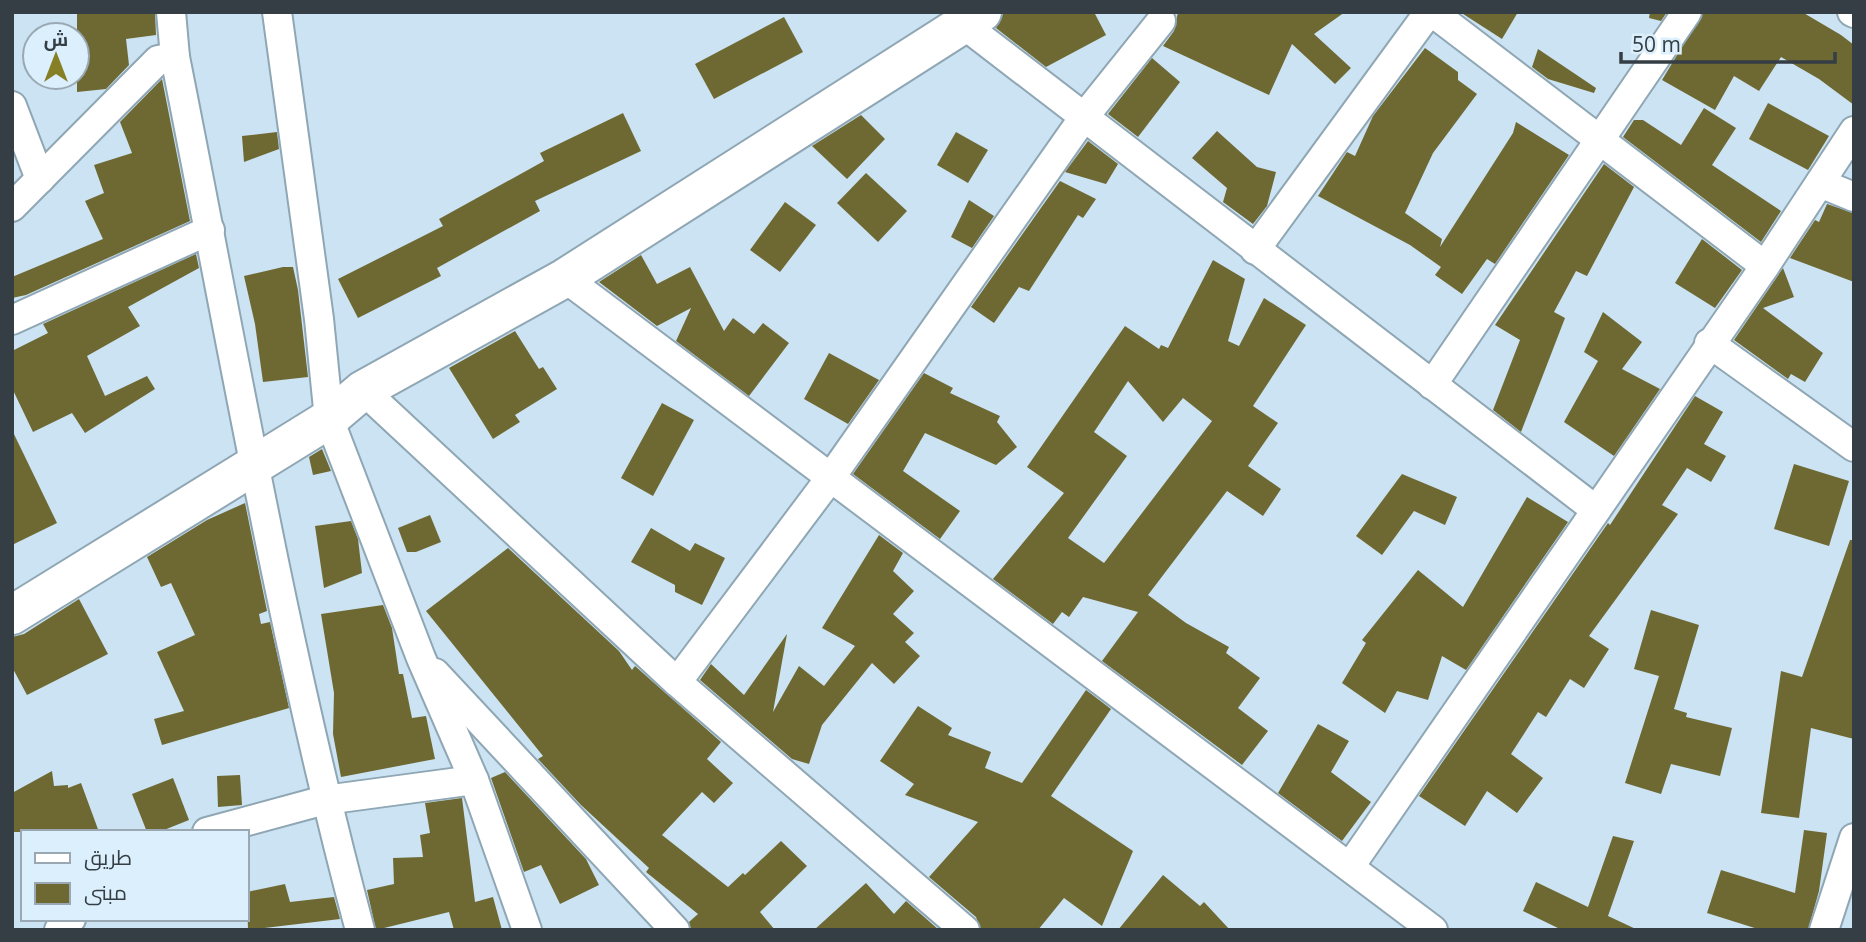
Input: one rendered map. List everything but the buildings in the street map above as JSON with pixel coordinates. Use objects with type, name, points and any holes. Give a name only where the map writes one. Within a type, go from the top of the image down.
[{"type":"street","points":[[171,12],[175,57],[256,465],[325,800],[360,930]]},
{"type":"street","points":[[277,12],[330,419],[421,658],[474,780],[527,930]]},
{"type":"street","points":[[1255,250],[1431,12],[1765,266]]},
{"type":"street","points":[[1432,385],[1687,12]]},
{"type":"street","points":[[12,615],[330,419],[363,390],[565,278],[972,18],[1084,117],[1596,510]]},
{"type":"street","points":[[677,682],[831,477],[1084,117],[1161,21]]},
{"type":"street","points":[[12,207],[158,60],[175,57]]},
{"type":"street","points":[[12,106],[40,179]]},
{"type":"street","points":[[1351,865],[1709,343],[1765,266],[1854,131]]},
{"type":"street","points":[[1820,183],[1854,197]]},
{"type":"street","points":[[12,320],[210,230]]},
{"type":"street","points":[[565,278],[1351,865],[1433,930]]},
{"type":"street","points":[[1709,343],[1854,447]]},
{"type":"street","points":[[363,390],[677,682],[965,930]]},
{"type":"street","points":[[421,658],[675,930]]},
{"type":"street","points":[[213,830],[325,800],[474,780]]},
{"type":"street","points":[[1824,930],[1854,838]]}]
